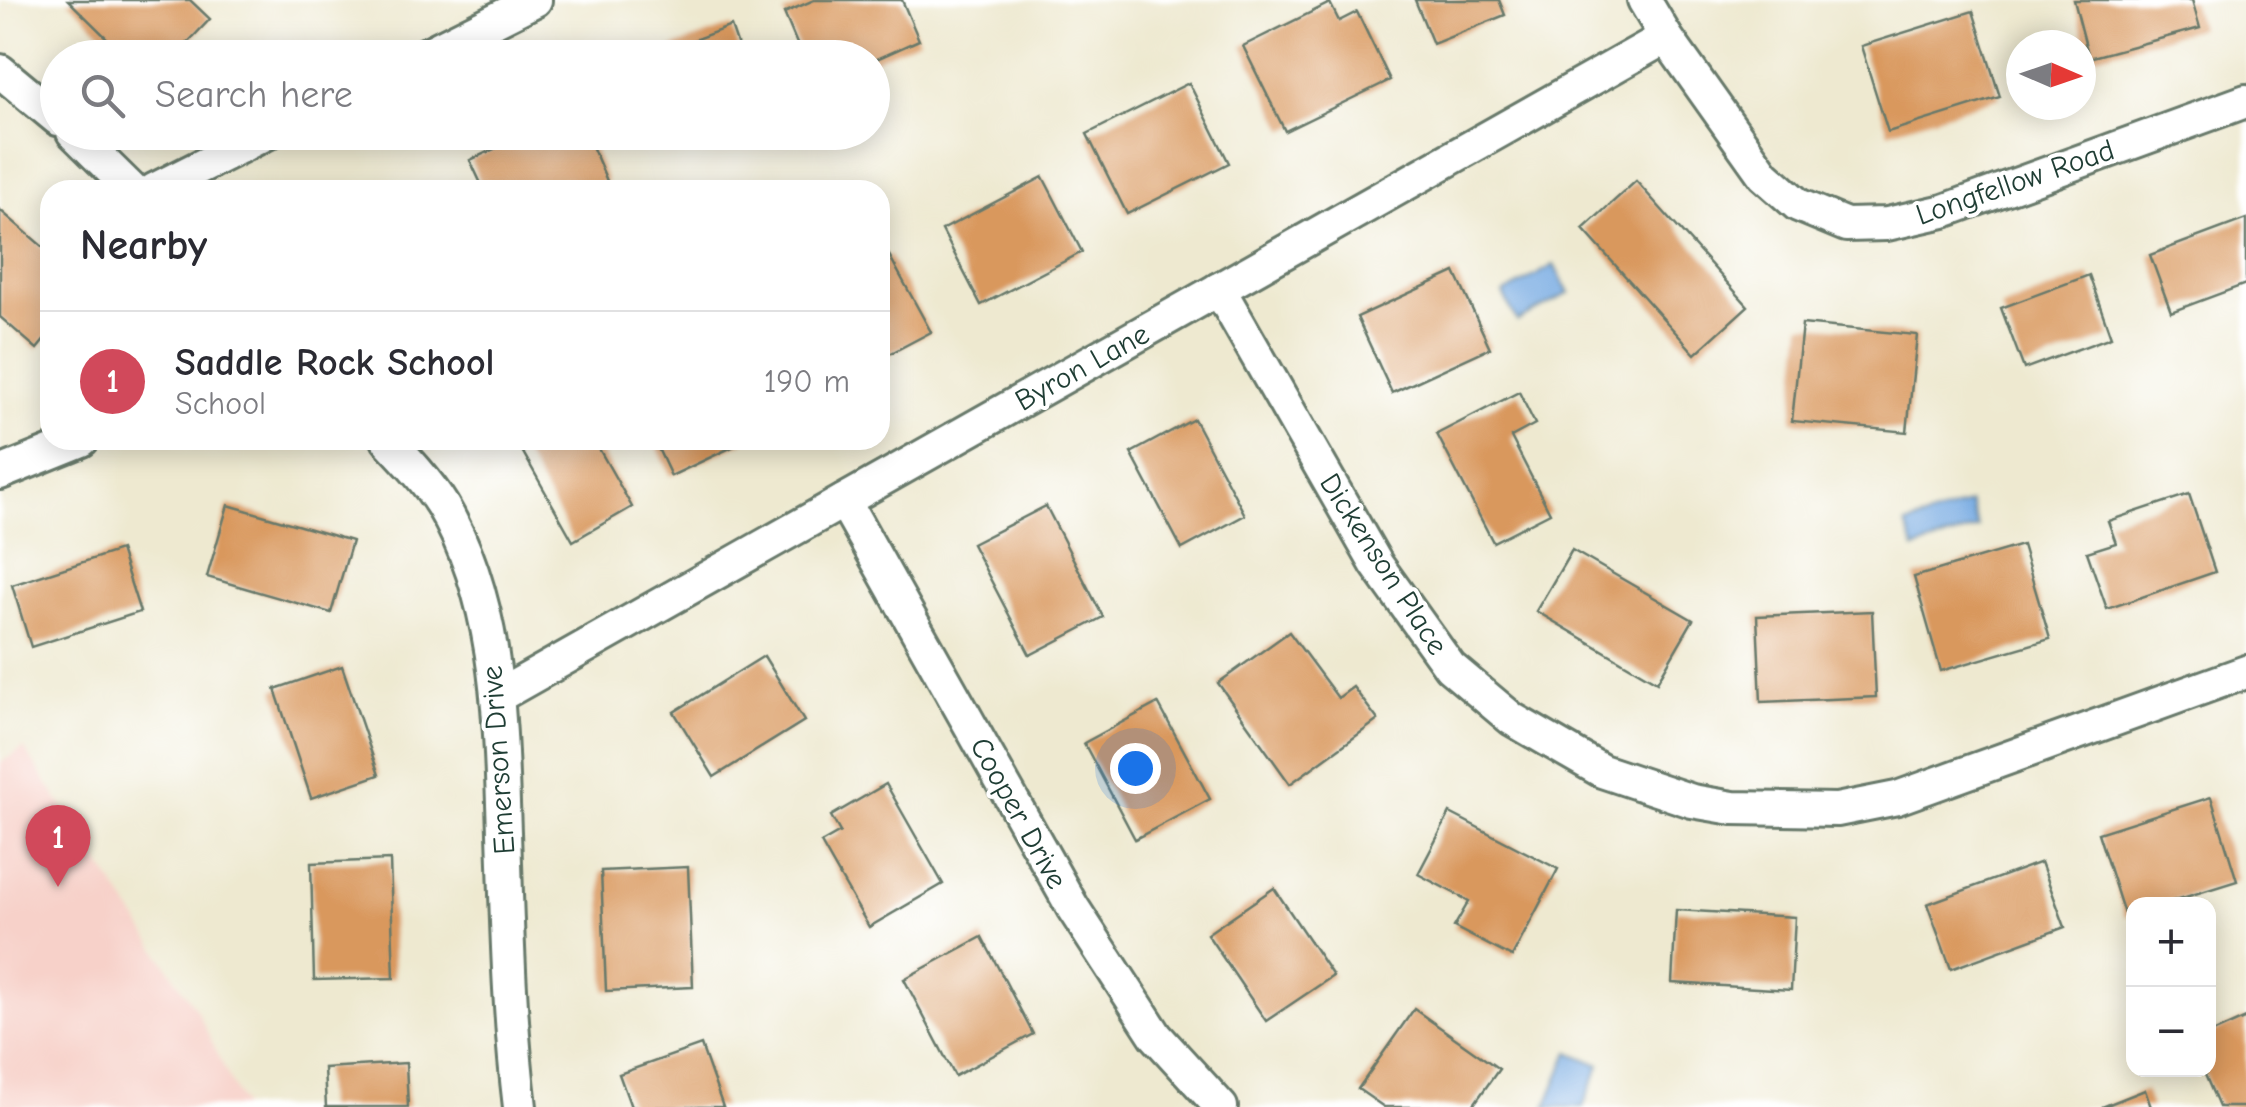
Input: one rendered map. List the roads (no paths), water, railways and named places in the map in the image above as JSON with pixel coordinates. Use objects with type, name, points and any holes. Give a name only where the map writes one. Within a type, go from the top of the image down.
[{"type":"street","points":[[456,40],[535,0]]},
{"type":"street","name":"Longfellow Road","points":[[1644,0],[1666,38],[1764,175],[1798,205],[1846,225],[1888,224],[1944,211],[2246,101]]},
{"type":"street","name":"Byron Lane","points":[[498,696],[1666,38]]},
{"type":"street","points":[[0,71],[40,103]]},
{"type":"street","points":[[91,150],[122,180]]},
{"type":"street","points":[[174,180],[233,150]]},
{"type":"street","name":"Dickenson Place","points":[[1219,290],[1377,565],[1450,666],[1512,719],[1602,772],[1692,801],[1734,808],[1837,810],[1897,798],[2246,672]]},
{"type":"street","points":[[0,473],[57,450]]},
{"type":"street","name":"Emerson Drive","points":[[397,450],[441,504],[461,544],[481,600],[498,696],[509,979],[520,1107]]},
{"type":"street","name":"Cooper Drive","points":[[844,501],[1073,908],[1156,1036],[1220,1107]]},
{"type":"water","points":[[1554,265],[1569,293],[1517,321],[1503,294]]},
{"type":"water","points":[[1970,503],[1978,528],[1915,549],[1906,525]]},
{"type":"water","points":[[1569,1052],[1600,1065],[1583,1107],[1546,1107]]},
{"type":"place","name":"Saddle Rock School","points":[[58,887]]}]
